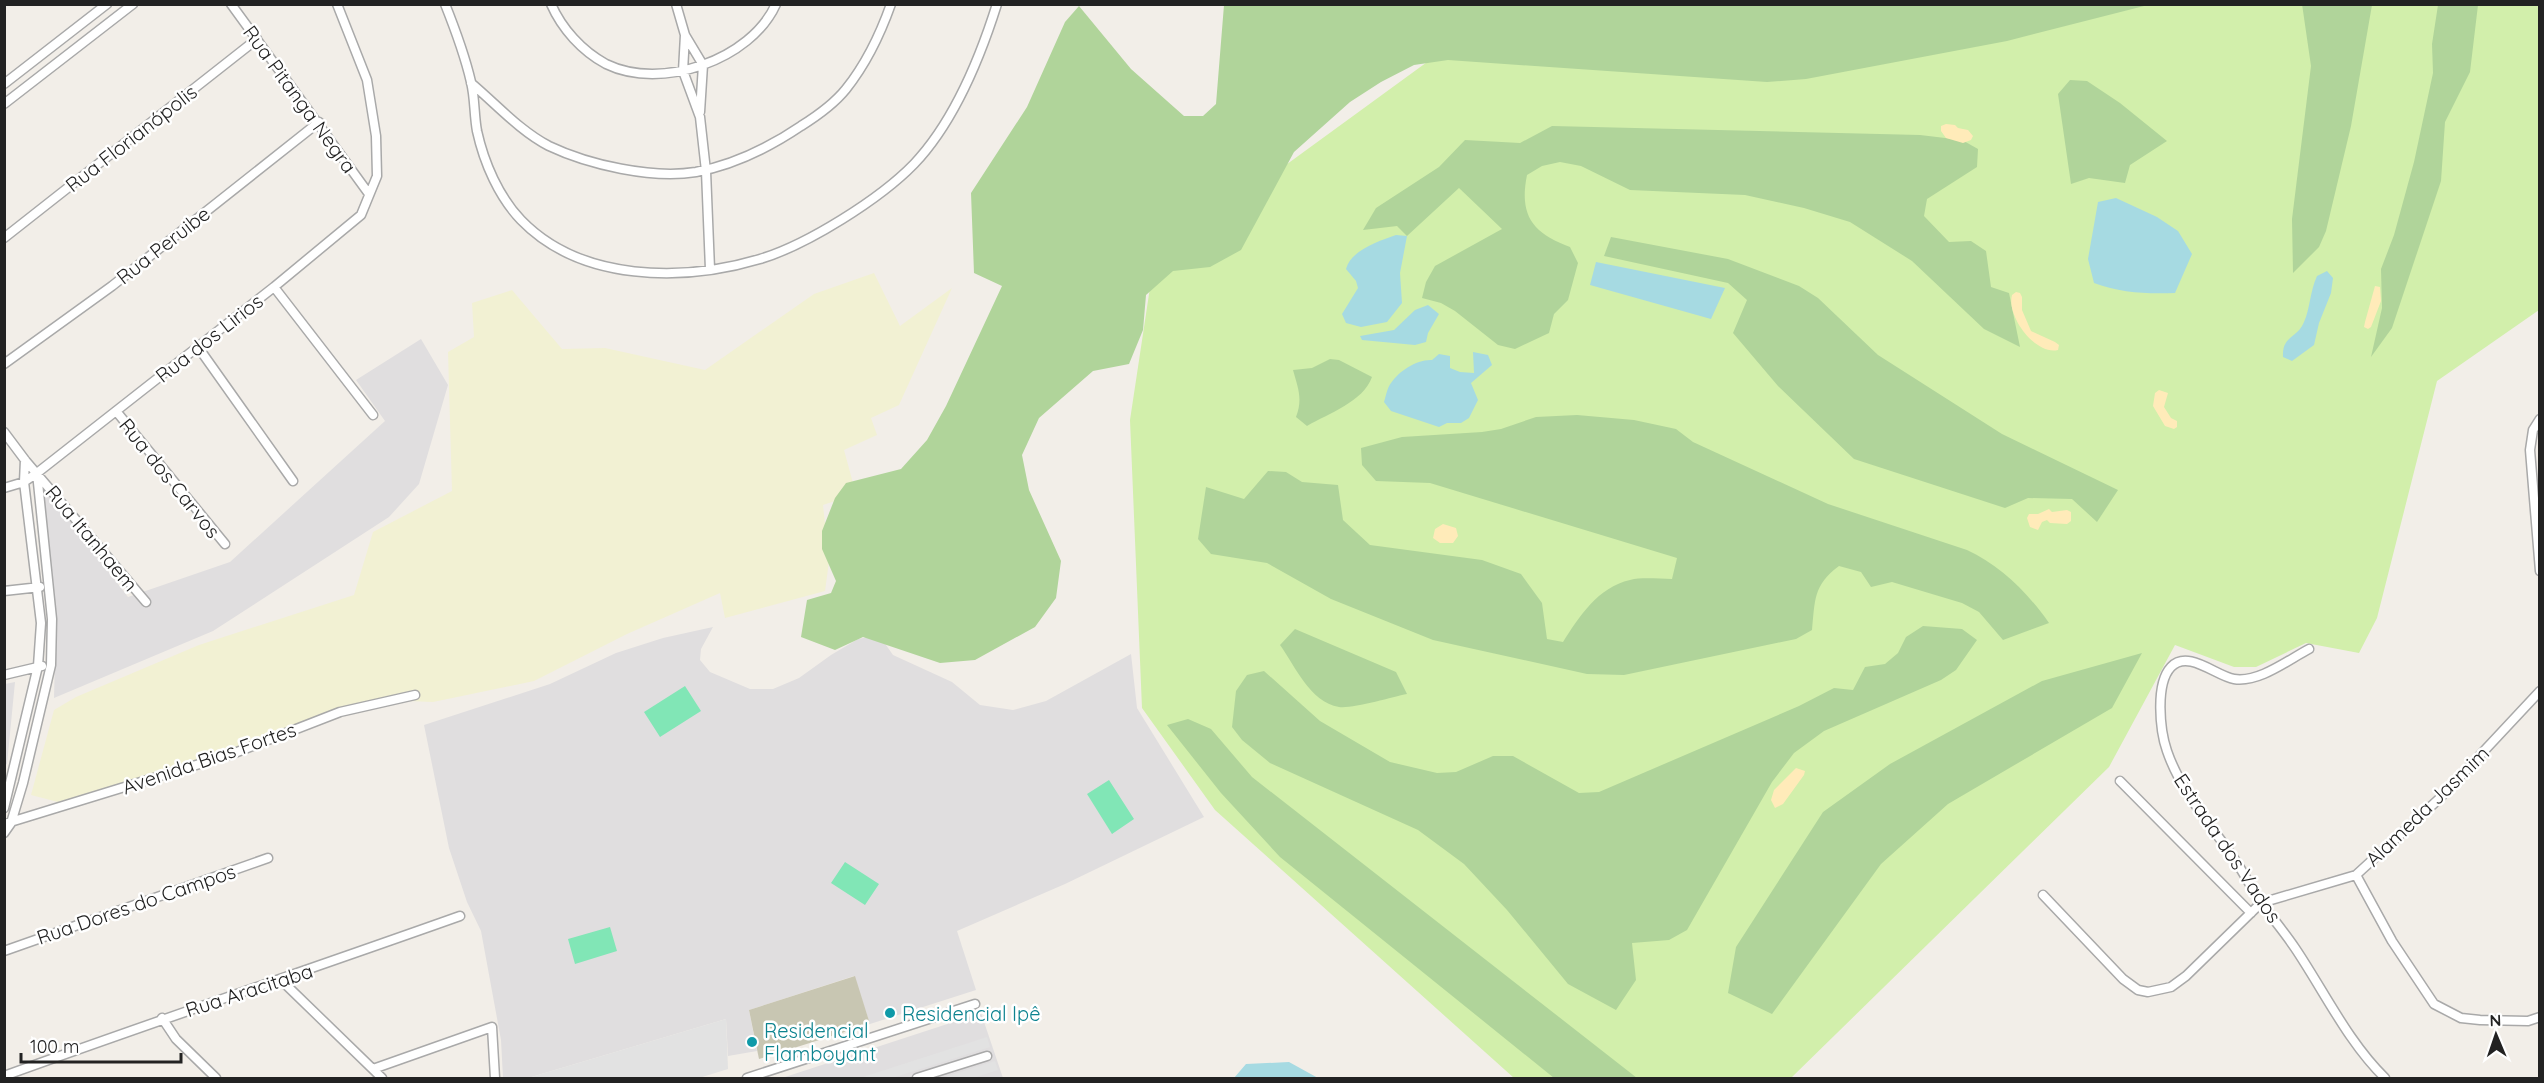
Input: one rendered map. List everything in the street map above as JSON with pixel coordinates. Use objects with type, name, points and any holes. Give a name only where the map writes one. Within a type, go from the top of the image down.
[{"type":"street","points":[[4,84],[107,4]]},
{"type":"street","points":[[4,104],[133,4]]},
{"type":"street","name":"Rua Pitanga Negra","points":[[231,4],[319,122],[369,194]]},
{"type":"street","name":"Rua dos Lirios","points":[[4,488],[24,482],[37,473],[362,215],[376,176],[378,157],[373,110],[358,54],[337,4]]},
{"type":"street","points":[[445,4],[471,83],[477,131],[492,176],[521,220],[540,236],[589,262],[617,269],[673,273],[710,269],[762,258],[828,227],[882,192],[914,164],[935,138],[973,69],[997,4]]},
{"type":"street","points":[[551,4],[566,30],[590,54],[607,64],[643,72],[682,71],[726,56],[746,43],[761,28],[776,4]]},
{"type":"street","points":[[676,4],[685,35],[703,65],[700,117],[706,169],[710,269]]},
{"type":"street","points":[[471,83],[530,133],[549,146],[611,167],[642,171],[696,172],[765,147],[783,138],[830,106],[860,71],[881,33],[891,4]]},
{"type":"street","points":[[685,35],[682,71],[700,117]]},
{"type":"street","name":"Rua Florianópolis","points":[[4,238],[257,39]]},
{"type":"street","name":"Rua Peruibe","points":[[4,364],[112,286],[319,122]]},
{"type":"street","points":[[274,287],[373,415]]},
{"type":"street","points":[[198,347],[293,481]]},
{"type":"street","name":"Rua dos Carvos","points":[[116,411],[225,544]]},
{"type":"street","points":[[2540,418],[2533,430],[2530,450],[2540,571]]},
{"type":"street","name":"Rua Itanhaem","points":[[4,432],[25,460],[146,602]]},
{"type":"street","points":[[4,808],[9,778],[38,666],[41,623],[24,482],[25,460]]},
{"type":"street","points":[[4,833],[51,665],[53,642],[37,473]]},
{"type":"street","points":[[4,591],[48,586]]},
{"type":"street","name":"Estrada dos Vados","points":[[2309,649],[2254,677],[2242,679],[2225,676],[2194,662],[2178,662],[2171,667],[2164,684],[2160,711],[2162,733],[2174,769],[2192,799],[2248,878],[2261,903],[2294,946],[2358,1047],[2385,1078]]},
{"type":"street","points":[[4,675],[51,665]]},
{"type":"street","name":"Alameda Jasmim","points":[[2261,903],[2356,875],[2440,798],[2540,691]]},
{"type":"street","name":"Avenida Bias Fortes","points":[[8,824],[232,754],[340,712],[415,695]]},
{"type":"street","points":[[2120,781],[2251,913]]},
{"type":"street","name":"Rua Dores do Campos","points":[[4,951],[268,858]]},
{"type":"street","points":[[2356,875],[2392,941],[2434,1004],[2461,1018],[2528,1021],[2540,1017]]},
{"type":"street","points":[[2043,895],[2123,979],[2138,990],[2148,992],[2171,987],[2186,976],[2261,903]]},
{"type":"street","name":"Rua Aracitaba","points":[[4,1076],[162,1018],[281,980],[460,916]]},
{"type":"street","points":[[281,980],[382,1078]]},
{"type":"street","points":[[747,1078],[975,1005]]},
{"type":"street","points":[[162,1018],[176,1040],[216,1078]]},
{"type":"street","points":[[373,1069],[492,1027],[495,1078]]},
{"type":"street","points":[[917,1078],[987,1056]]},
{"type":"shaded area","points":[[421,339],[448,385],[419,484],[389,517],[213,631],[54,698],[56,619],[44,498],[50,495],[128,597],[230,562],[385,421],[356,380]]},
{"type":"shaded area","points":[[713,627],[701,649],[700,660],[710,672],[750,689],[773,689],[799,678],[858,639],[879,635],[893,655],[952,682],[980,705],[1013,710],[1046,701],[1131,654],[1137,708],[1204,817],[1065,884],[957,931],[976,990],[870,1024],[854,976],[749,1010],[757,1051],[728,1056],[726,1019],[528,1078],[503,1078],[501,1040],[481,931],[467,902],[449,848],[424,725],[550,684],[616,653],[663,638]]},
{"type":"shaded area","points":[[15,682],[7,764],[5,765],[5,684]]},
{"type":"shaded area","points":[[855,976],[870,1024],[759,1059],[749,1010]]},
{"type":"shaded area","points":[[981,1013],[1003,1078],[782,1078]]},
{"type":"shaded area","points":[[726,1019],[728,1069],[699,1078],[528,1078]]},
{"type":"shaded area","points":[[987,1037],[990,1047],[892,1078],[860,1078]]},
{"type":"shaded area","points":[[995,1061],[998,1070],[973,1078],[942,1078]]},
{"type":"green space","points":[[1224,4],[2148,5],[2007,41],[1806,79],[1767,82],[1448,60],[1414,65],[1350,102],[1294,152],[1241,250],[1210,267],[1173,271],[1146,295],[1143,330],[1129,364],[1093,371],[1039,418],[1022,455],[1029,490],[1061,561],[1056,598],[1035,627],[975,660],[940,663],[863,637],[835,650],[801,637],[807,600],[831,593],[836,581],[822,549],[822,531],[835,498],[846,483],[901,469],[927,440],[946,406],[1002,286],[974,273],[971,193],[1027,107],[1065,22],[1079,6],[1131,69],[1184,116],[1203,116],[1216,104]]},
{"type":"green space","points":[[2302,4],[2372,5],[2351,126],[2326,231],[2319,247],[2293,273],[2292,219],[2311,66]]},
{"type":"green space","points":[[2053,5],[2539,5],[2539,310],[2437,381],[2377,618],[2359,653],[2306,643],[2256,667],[2234,667],[2175,645],[2109,767],[1791,1078],[1514,1078],[1215,810],[1142,708],[1130,420],[1154,261],[1434,57]]},
{"type":"green space","points":[[2438,5],[2478,5],[2470,72],[2445,122],[2441,181],[2392,328],[2371,357],[2382,308],[2381,269],[2394,235],[2414,162],[2433,73],[2432,44]]},
{"type":"green space","points":[[2070,80],[2087,81],[2120,103],[2167,141],[2130,165],[2125,183],[2089,178],[2071,184],[2058,94]]},
{"type":"green space","points":[[1552,126],[1920,135],[1962,140],[1978,149],[1977,167],[1927,199],[1924,216],[1949,242],[1971,241],[1986,251],[1991,287],[2009,293],[2020,347],[1984,329],[1912,261],[1850,222],[1804,208],[1745,195],[1630,190],[1581,166],[1560,162],[1542,166],[1527,175],[1525,201],[1531,221],[1546,235],[1570,247],[1578,263],[1568,300],[1554,314],[1549,333],[1515,349],[1498,345],[1455,311],[1441,303],[1422,298],[1426,282],[1435,266],[1502,229],[1459,188],[1407,236],[1397,226],[1363,230],[1376,208],[1439,167],[1465,140],[1520,143]]},
{"type":"green space","points":[[1611,237],[1728,259],[1799,286],[1818,298],[1878,355],[2002,434],[2118,490],[2097,522],[2072,499],[2028,498],[2005,508],[1854,459],[1778,386],[1733,333],[1747,300],[1728,283],[1604,256]]},
{"type":"green space","points":[[874,273],[900,326],[952,288],[899,405],[871,418],[877,435],[844,450],[856,494],[823,505],[829,561],[825,591],[725,618],[720,593],[627,634],[534,681],[433,702],[408,701],[383,704],[58,802],[31,795],[54,710],[76,697],[199,645],[354,595],[373,532],[452,491],[448,352],[474,337],[472,303],[512,290],[562,349],[605,348],[705,370],[814,294]]},
{"type":"green space","points":[[1330,359],[1339,360],[1372,377],[1368,386],[1353,400],[1307,426],[1296,417],[1299,399],[1293,370],[1312,368]]},
{"type":"green space","points":[[1577,415],[1634,420],[1676,429],[1693,442],[1828,504],[1967,550],[2002,572],[2032,601],[2049,623],[2003,640],[1979,612],[1962,603],[1892,582],[1871,587],[1861,572],[1839,566],[1824,580],[1817,594],[1812,630],[1796,639],[1624,675],[1587,674],[1433,640],[1331,599],[1267,563],[1211,554],[1198,539],[1206,487],[1244,499],[1268,471],[1286,472],[1302,482],[1338,485],[1343,520],[1370,545],[1482,560],[1521,574],[1542,603],[1547,639],[1563,642],[1590,604],[1608,589],[1635,579],[1672,579],[1677,558],[1430,483],[1376,481],[1362,465],[1361,448],[1402,437],[1482,432],[1501,429],[1536,417]]},
{"type":"green space","points":[[1923,626],[1962,629],[1977,640],[1956,670],[1941,680],[1824,731],[1794,753],[1772,782],[1687,930],[1669,940],[1632,943],[1636,980],[1616,1010],[1568,984],[1507,910],[1464,864],[1418,830],[1270,763],[1242,740],[1232,727],[1236,691],[1247,675],[1264,671],[1320,721],[1390,762],[1437,773],[1456,772],[1493,756],[1513,756],[1579,793],[1599,792],[1799,706],[1834,688],[1853,690],[1865,667],[1885,664],[1898,653],[1906,637]]},
{"type":"green space","points":[[1295,629],[1396,672],[1407,694],[1353,706],[1339,707],[1329,704],[1304,682],[1280,645]]},
{"type":"green space","points":[[2142,653],[2112,708],[1948,804],[1881,864],[1772,1014],[1728,993],[1736,947],[1823,812],[1890,764],[2042,681]]},
{"type":"green space","points":[[685,686],[701,711],[660,737],[644,712]]},
{"type":"green space","points":[[1188,719],[1211,729],[1252,777],[1637,1078],[1554,1078],[1280,857],[1221,793],[1167,725]]},
{"type":"green space","points":[[1109,780],[1134,819],[1112,834],[1087,794]]},
{"type":"green space","points":[[845,862],[879,884],[865,905],[831,883]]},
{"type":"green space","points":[[610,927],[617,951],[575,964],[568,939]]},
{"type":"sand","points":[[1946,124],[1968,130],[1973,136],[1971,140],[1963,143],[1946,138],[1941,131],[1941,126]]},
{"type":"sand","points":[[2375,286],[2380,287],[2381,301],[2371,327],[2368,329],[2364,327]]},
{"type":"sand","points":[[2016,292],[2022,297],[2022,310],[2031,331],[2055,342],[2059,345],[2058,350],[2041,347],[2024,333],[2011,304],[2012,295]]},
{"type":"sand","points":[[2159,390],[2168,393],[2164,407],[2171,418],[2177,421],[2177,427],[2174,429],[2165,426],[2153,406],[2155,393]]},
{"type":"sand","points":[[2049,509],[2052,512],[2067,510],[2071,512],[2071,521],[2067,524],[2050,523],[2047,520],[2042,522],[2038,530],[2030,527],[2027,518],[2029,514],[2038,514]]},
{"type":"sand","points":[[1443,524],[1456,528],[1458,536],[1453,543],[1440,543],[1433,538],[1435,529]]},
{"type":"sand","points":[[1796,768],[1805,771],[1804,775],[1783,804],[1775,808],[1771,800],[1774,790]]},
{"type":"water","points":[[2116,198],[2157,217],[2178,231],[2192,254],[2175,293],[2134,292],[2094,283],[2088,259],[2098,202]]},
{"type":"water","points":[[1396,235],[1407,236],[1400,273],[1402,303],[1387,322],[1361,327],[1346,323],[1342,314],[1358,288],[1356,281],[1346,269],[1349,262],[1360,251]]},
{"type":"water","points":[[1596,262],[1725,288],[1711,319],[1590,285]]},
{"type":"water","points":[[2327,271],[2333,278],[2331,293],[2319,323],[2314,345],[2292,361],[2283,357],[2287,341],[2298,332],[2304,322],[2317,276]]},
{"type":"water","points":[[1428,305],[1439,314],[1428,333],[1426,342],[1415,345],[1362,340],[1360,336],[1394,330],[1415,310]]},
{"type":"water","points":[[1473,352],[1488,355],[1492,365],[1471,383],[1478,400],[1469,418],[1461,423],[1447,423],[1439,427],[1391,411],[1384,402],[1390,385],[1399,374],[1415,364],[1432,360],[1439,354],[1450,356],[1450,368],[1460,372],[1474,373]]},
{"type":"water","points":[[1289,1062],[1318,1078],[1234,1078],[1246,1064]]},
{"type":"place","name":"Residencial Ipê","points":[[890,1013]]},
{"type":"place","name":"Residencial Flamboyant","points":[[752,1042]]}]
